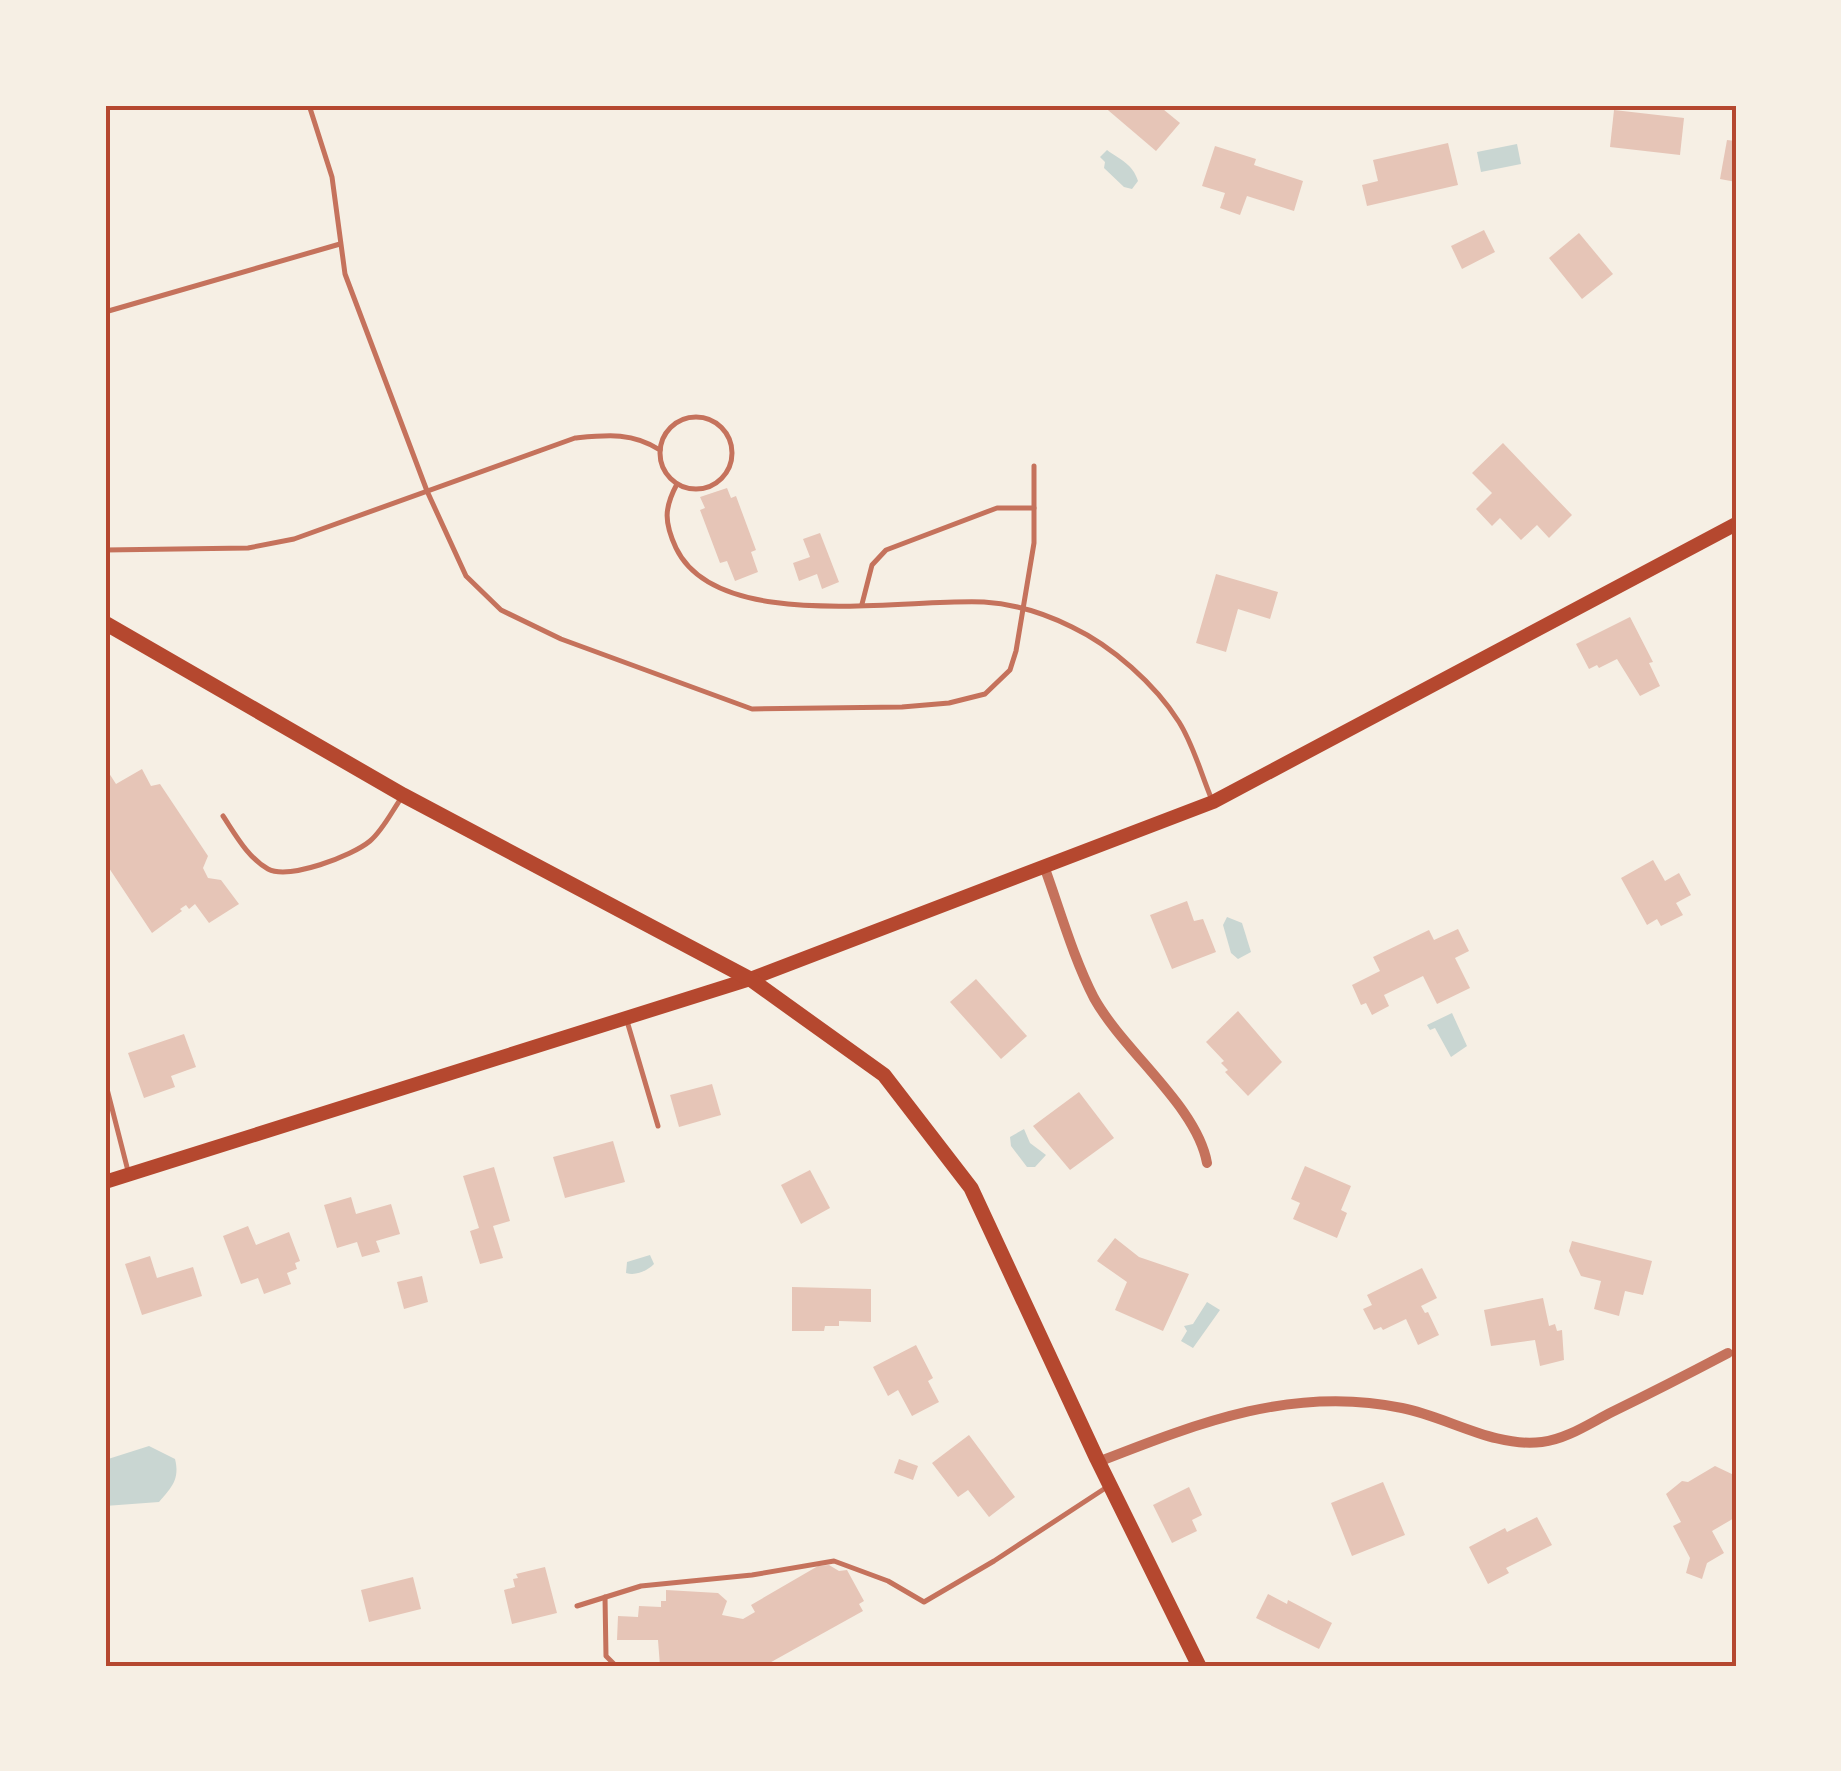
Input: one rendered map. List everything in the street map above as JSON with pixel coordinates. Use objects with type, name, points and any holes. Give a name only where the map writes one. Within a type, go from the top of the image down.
[{"type":"main road","points":[[105,1182],[750,979],[1213,802],[1736,524]]},
{"type":"main road","points":[[105,623],[403,795],[750,979],[884,1074],[972,1188],[1098,1462],[1200,1666]]},
{"type":"street","points":[[1044,866],[1094,998],[1129,1050],[1190,1120],[1204,1145],[1207,1164]]},
{"type":"street","points":[[1098,1462],[1217,1418],[1259,1407],[1319,1400],[1374,1402],[1414,1410],[1510,1441],[1550,1441],[1728,1353]]},
{"type":"lane","points":[[309,105],[332,178],[346,274],[427,491],[466,576],[501,610],[561,639],[752,710],[949,703],[985,694],[1010,670],[1016,651],[1030,578],[1034,466]]},
{"type":"lane","points":[[105,312],[340,244]]},
{"type":"lane","points":[[688,417],[712,420],[729,436],[732,459],[721,480],[700,489],[677,484],[664,469],[660,450],[668,428],[688,417]]},
{"type":"lane","points":[[105,550],[248,548],[294,539],[575,438],[612,434],[642,439],[660,450]]},
{"type":"lane","points":[[677,484],[665,507],[668,530],[682,561],[709,585],[788,606],[820,608],[928,601],[1022,607],[1073,627],[1111,650],[1147,683],[1178,721],[1213,802]]},
{"type":"lane","points":[[862,604],[872,565],[886,550],[996,508],[1035,508]]},
{"type":"lane","points":[[223,816],[246,849],[269,870],[287,873],[352,854],[374,838],[403,795]]},
{"type":"lane","points":[[626,1018],[658,1126]]},
{"type":"lane","points":[[105,1081],[129,1174]]},
{"type":"lane","points":[[577,1606],[641,1586],[834,1561],[888,1581],[924,1602],[1110,1485]]},
{"type":"lane","points":[[605,1597],[606,1656],[616,1666]]},
{"type":"shaded area","points":[[1517,144],[1521,164],[1481,172],[1477,152]]},
{"type":"shaded area","points":[[1107,150],[1133,170],[1138,181],[1132,189],[1124,187],[1104,168],[1100,157]]},
{"type":"shaded area","points":[[1227,917],[1242,923],[1251,952],[1238,959],[1231,953],[1223,925]]},
{"type":"shaded area","points":[[1452,1013],[1467,1046],[1451,1057],[1435,1028],[1430,1030],[1427,1025]]},
{"type":"shaded area","points":[[1024,1129],[1030,1143],[1046,1155],[1035,1167],[1027,1167],[1011,1146],[1010,1137]]},
{"type":"shaded area","points":[[650,1255],[654,1264],[651,1267],[626,1273],[627,1262]]},
{"type":"shaded area","points":[[1207,1302],[1220,1310],[1193,1348],[1181,1341],[1187,1331],[1184,1326],[1193,1324]]},
{"type":"shaded area","points":[[149,1446],[175,1459],[176,1477],[168,1492],[159,1502],[105,1506],[105,1460]]},
{"type":"building","points":[[1102,105],[1158,105],[1180,123],[1156,151]]},
{"type":"building","points":[[1614,110],[1684,118],[1680,155],[1610,147]]},
{"type":"building","points":[[1727,140],[1736,141],[1736,182],[1720,179]]},
{"type":"building","points":[[1448,143],[1458,185],[1367,206],[1362,185],[1378,181],[1373,160]]},
{"type":"building","points":[[1215,146],[1256,159],[1254,165],[1303,181],[1294,211],[1247,196],[1240,215],[1220,208],[1225,193],[1202,186]]},
{"type":"building","points":[[1484,230],[1495,252],[1462,269],[1451,246]]},
{"type":"building","points":[[1579,233],[1613,274],[1582,299],[1549,258]]},
{"type":"building","points":[[1503,443],[1572,515],[1549,538],[1537,525],[1521,540],[1500,518],[1492,526],[1476,509],[1492,493],[1472,473]]},
{"type":"building","points":[[727,488],[731,498],[736,496],[756,550],[751,552],[758,572],[735,581],[727,561],[720,563],[700,510],[705,508],[700,497]]},
{"type":"building","points":[[820,533],[839,582],[822,589],[817,574],[799,581],[793,563],[810,557],[803,539]]},
{"type":"building","points":[[1216,574],[1278,592],[1270,619],[1238,609],[1226,652],[1196,643]]},
{"type":"building","points":[[1630,617],[1653,662],[1649,663],[1660,686],[1640,696],[1617,659],[1589,669],[1576,644]]},
{"type":"building","points":[[105,767],[116,784],[142,769],[151,786],[160,784],[208,856],[203,868],[208,878],[221,880],[239,904],[209,923],[195,904],[189,909],[186,905],[152,933],[105,862]]},
{"type":"building","points":[[1653,860],[1665,881],[1679,873],[1691,895],[1676,903],[1683,915],[1661,926],[1657,919],[1647,925],[1621,878]]},
{"type":"building","points":[[1187,901],[1194,921],[1203,919],[1216,952],[1172,969],[1150,915]]},
{"type":"building","points":[[1458,929],[1469,951],[1455,958],[1470,988],[1437,1004],[1423,976],[1384,995],[1389,1006],[1372,1015],[1366,1003],[1361,1005],[1352,985],[1380,971],[1373,957],[1429,930],[1434,940]]},
{"type":"building","points":[[976,979],[1027,1036],[1001,1059],[950,1002]]},
{"type":"building","points":[[1238,1011],[1282,1062],[1248,1096],[1225,1072],[1228,1070],[1221,1063],[1224,1061],[1206,1042]]},
{"type":"building","points":[[184,1034],[196,1067],[171,1076],[175,1087],[144,1098],[128,1053]]},
{"type":"building","points":[[712,1084],[721,1115],[679,1127],[670,1095]]},
{"type":"building","points":[[1079,1092],[1114,1138],[1070,1170],[1033,1126]]},
{"type":"building","points":[[613,1141],[625,1182],[565,1198],[553,1157]]},
{"type":"building","points":[[1305,1166],[1351,1186],[1341,1210],[1347,1213],[1337,1238],[1293,1219],[1300,1203],[1291,1199]]},
{"type":"building","points":[[494,1167],[510,1221],[493,1226],[503,1258],[480,1264],[470,1231],[479,1228],[463,1176]]},
{"type":"building","points":[[810,1170],[830,1208],[801,1224],[781,1185]]},
{"type":"building","points":[[351,1197],[356,1214],[391,1204],[400,1234],[376,1241],[380,1252],[362,1257],[357,1242],[337,1248],[324,1205]]},
{"type":"building","points":[[248,1226],[256,1245],[289,1232],[300,1261],[295,1263],[297,1269],[287,1273],[291,1284],[264,1294],[258,1278],[241,1284],[223,1236]]},
{"type":"building","points":[[1115,1238],[1139,1257],[1189,1274],[1163,1331],[1115,1310],[1127,1282],[1097,1261]]},
{"type":"building","points":[[1572,1241],[1652,1261],[1643,1295],[1625,1291],[1619,1316],[1594,1309],[1601,1281],[1581,1276],[1569,1251]]},
{"type":"building","points":[[150,1256],[157,1278],[193,1267],[202,1296],[142,1315],[125,1264]]},
{"type":"building","points":[[1422,1268],[1437,1298],[1421,1306],[1439,1335],[1418,1345],[1406,1319],[1374,1330],[1363,1309],[1372,1305],[1367,1295]]},
{"type":"building","points":[[422,1276],[428,1302],[404,1309],[397,1282]]},
{"type":"building","points":[[792,1287],[871,1289],[871,1322],[839,1321],[839,1326],[825,1326],[824,1331],[792,1331]]},
{"type":"building","points":[[1543,1298],[1549,1326],[1555,1324],[1557,1331],[1562,1330],[1564,1360],[1540,1366],[1535,1340],[1491,1346],[1484,1310]]},
{"type":"building","points":[[916,1345],[933,1378],[928,1381],[939,1402],[912,1416],[898,1390],[888,1396],[873,1367]]},
{"type":"building","points":[[969,1435],[1015,1497],[989,1517],[968,1490],[958,1497],[932,1463]]},
{"type":"building","points":[[899,1459],[918,1466],[913,1480],[894,1473]]},
{"type":"building","points":[[1715,1466],[1736,1476],[1736,1517],[1712,1531],[1724,1553],[1707,1563],[1702,1579],[1686,1573],[1690,1558],[1673,1526],[1681,1522],[1666,1494],[1682,1481],[1688,1482]]},
{"type":"building","points":[[1383,1482],[1405,1535],[1352,1556],[1331,1503]]},
{"type":"building","points":[[1189,1487],[1202,1515],[1192,1520],[1197,1531],[1172,1543],[1153,1505]]},
{"type":"building","points":[[1537,1517],[1552,1545],[1506,1568],[1509,1573],[1488,1584],[1469,1547]]},
{"type":"building","points":[[829,1565],[839,1571],[847,1570],[864,1601],[859,1604],[863,1611],[764,1666],[660,1666],[658,1640],[617,1640],[618,1616],[638,1617],[639,1606],[661,1607],[661,1601],[666,1601],[666,1590],[718,1593],[727,1601],[722,1615],[743,1619],[755,1612],[751,1605],[818,1566]]},
{"type":"building","points":[[545,1567],[557,1613],[512,1624],[504,1590],[515,1587],[516,1574]]},
{"type":"building","points":[[413,1577],[421,1609],[369,1622],[361,1590]]},
{"type":"building","points":[[1268,1594],[1332,1623],[1319,1649],[1256,1618]]}]
